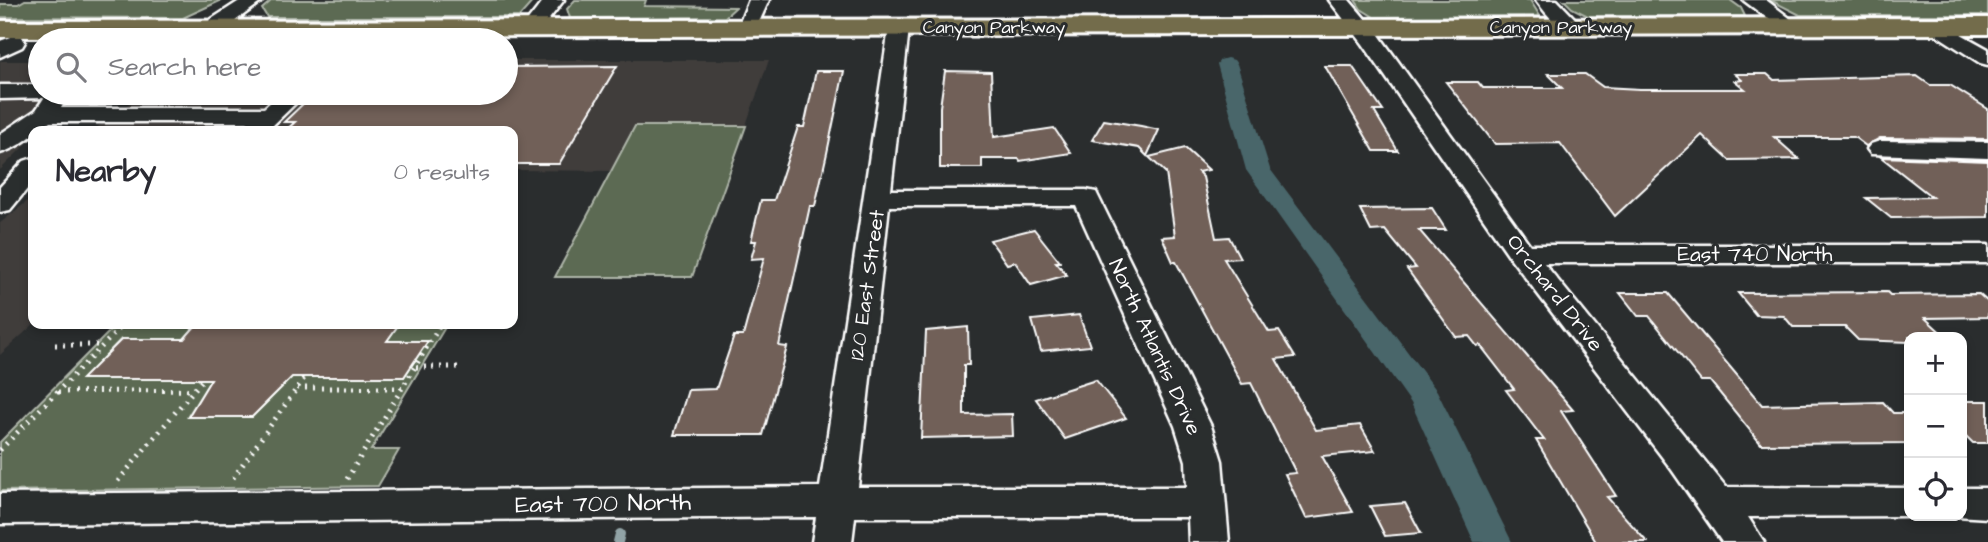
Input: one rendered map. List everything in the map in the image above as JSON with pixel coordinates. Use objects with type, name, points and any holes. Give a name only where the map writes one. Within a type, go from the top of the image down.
[{"type":"highway","name":"Canyon Parkway","points":[[1366,33],[1573,27],[1790,26],[1947,32],[1988,39]]},
{"type":"highway","name":"Canyon Parkway","points":[[518,41],[899,34],[1947,32],[1988,26]]},
{"type":"highway","name":"Canyon Parkway","points":[[518,28],[748,27],[899,34]]},
{"type":"street","points":[[214,28],[254,0]]},
{"type":"street","points":[[531,28],[554,0]]},
{"type":"street","points":[[748,27],[759,0]]},
{"type":"street","name":"Orchard Drive","points":[[1339,0],[1366,33],[1522,254],[1717,502],[1744,542]]},
{"type":"street","points":[[1546,0],[1573,27]]},
{"type":"street","points":[[1753,0],[1790,26]]},
{"type":"street","points":[[1947,32],[1988,58]]},
{"type":"street","name":"120 East Street","points":[[832,542],[899,34]]},
{"type":"street","points":[[0,92],[28,100]]},
{"type":"street","points":[[0,145],[42,105]]},
{"type":"street","points":[[47,105],[87,115],[261,123],[281,105]]},
{"type":"street","points":[[75,126],[101,105]]},
{"type":"street","points":[[1880,149],[1988,150]]},
{"type":"street","points":[[0,151],[28,150]]},
{"type":"street","points":[[0,204],[28,172]]},
{"type":"street","name":"North Atlantis Drive","points":[[879,198],[1086,198],[1194,426],[1204,461],[1209,542]]},
{"type":"street","name":"East 740 North","points":[[1522,254],[1988,254]]},
{"type":"street","name":"East 700 North","points":[[0,509],[838,502],[1206,502]]},
{"type":"street","points":[[1717,502],[1904,503]]},
{"type":"street","points":[[1967,503],[1988,503]]},
{"type":"path","points":[[0,450],[119,329]]},
{"type":"path","points":[[343,486],[438,329]]},
{"type":"path","points":[[55,345],[103,345]]},
{"type":"path","points":[[415,367],[462,367]]},
{"type":"path","points":[[227,488],[305,377]]},
{"type":"path","points":[[110,489],[203,379]]},
{"type":"path","points":[[297,388],[403,388]]},
{"type":"path","points":[[57,392],[194,390]]},
{"type":"shaded area","points":[[518,60],[769,60],[692,277],[555,277],[611,171],[518,170],[518,126],[99,126],[127,105],[518,105]]},
{"type":"shaded area","points":[[0,61],[28,61],[28,105],[79,105],[49,126],[28,126],[28,142],[0,170]]},
{"type":"shaded area","points":[[28,201],[29,329],[0,355],[0,223]]},
{"type":"green space","points":[[25,0],[222,0],[183,18],[0,17],[0,4],[18,4]]},
{"type":"green space","points":[[272,0],[534,0],[519,17],[267,17],[262,9]]},
{"type":"green space","points":[[575,0],[646,0],[644,6],[736,7],[725,17],[570,18],[567,9]]},
{"type":"green space","points":[[1355,0],[1530,0],[1540,16],[1374,17],[1361,9]]},
{"type":"green space","points":[[1564,0],[1730,0],[1741,8],[1745,16],[1588,16],[1572,8]]},
{"type":"green space","points":[[1770,0],[1988,0],[1988,15],[1800,15]]},
{"type":"green space","points":[[635,126],[746,126],[692,277],[555,277]]},
{"type":"green space","points":[[112,329],[193,329],[184,339],[121,339],[83,379],[211,379],[188,416],[252,417],[292,377],[404,377],[427,341],[387,341],[395,329],[444,329],[371,450],[399,450],[378,486],[0,491],[0,442]]},
{"type":"building","points":[[617,66],[559,164],[518,164],[518,126],[291,126],[295,122],[284,122],[302,105],[518,105],[518,67]]},
{"type":"building","points":[[1325,66],[1352,66],[1383,111],[1374,111],[1398,151],[1374,151]]},
{"type":"building","points":[[816,71],[844,71],[815,206],[810,206],[779,346],[787,347],[763,435],[674,435],[688,390],[716,389],[734,336],[743,336],[764,258],[751,259],[756,241],[751,241],[761,200],[774,200],[798,127],[804,127]]},
{"type":"building","points":[[945,71],[991,72],[994,137],[1054,128],[1071,153],[1020,161],[982,159],[982,168],[940,168],[940,107]]},
{"type":"building","points":[[1548,74],[1585,74],[1603,87],[1640,89],[1745,89],[1735,81],[1742,80],[1735,74],[1767,74],[1774,80],[1917,76],[1930,85],[1950,85],[1988,109],[1988,139],[1880,138],[1866,146],[1854,137],[1774,137],[1799,159],[1729,160],[1702,135],[1615,216],[1560,143],[1495,144],[1446,82],[1478,82],[1483,88],[1562,88]]},
{"type":"building","points":[[1104,120],[1159,130],[1147,156],[1139,148],[1092,140]]},
{"type":"building","points":[[1185,148],[1209,170],[1198,172],[1203,177],[1216,238],[1229,237],[1240,258],[1224,259],[1269,332],[1279,331],[1295,357],[1276,359],[1316,430],[1360,425],[1375,451],[1322,456],[1353,512],[1306,518],[1285,474],[1296,473],[1251,383],[1242,384],[1176,262],[1173,262],[1162,237],[1175,236],[1166,173],[1149,157]]},
{"type":"building","points":[[1881,157],[1988,161],[1988,217],[1891,218],[1866,198],[1932,197]]},
{"type":"building","points":[[1432,208],[1446,230],[1419,230],[1573,410],[1561,411],[1616,496],[1607,497],[1647,542],[1596,542],[1536,440],[1544,440],[1506,390],[1514,389],[1480,345],[1477,346],[1469,336],[1456,337],[1407,269],[1416,268],[1385,230],[1371,231],[1360,209]]},
{"type":"building","points":[[1034,229],[1067,275],[1031,285],[1015,262],[1007,264],[990,240]]},
{"type":"building","points":[[1620,293],[1668,293],[1762,405],[1883,402],[1893,413],[1904,413],[1904,443],[1761,444],[1710,381],[1701,381],[1649,316],[1638,316]]},
{"type":"building","points":[[1738,293],[1979,294],[1988,302],[1988,317],[1925,318],[1940,332],[1904,332],[1904,342],[1858,340],[1845,327],[1793,327],[1784,316],[1756,315]]},
{"type":"building","points":[[1079,315],[1090,346],[1041,351],[1032,320]]},
{"type":"building","points":[[968,327],[969,365],[964,365],[964,415],[1012,414],[1013,436],[921,438],[926,331]]},
{"type":"building","points":[[193,329],[395,329],[387,341],[428,341],[404,377],[292,377],[252,417],[188,417],[211,379],[82,379],[122,339],[184,339]]},
{"type":"building","points":[[1096,380],[1126,418],[1065,439],[1036,399]]},
{"type":"building","points":[[1967,401],[1988,401],[1988,443],[1973,443],[1967,437]]},
{"type":"building","points":[[1405,503],[1421,533],[1385,536],[1370,506]]},
{"type":"waterway","points":[[1227,64],[1258,170],[1426,399],[1493,542]]},
{"type":"waterway","points":[[618,542],[620,534]]}]
